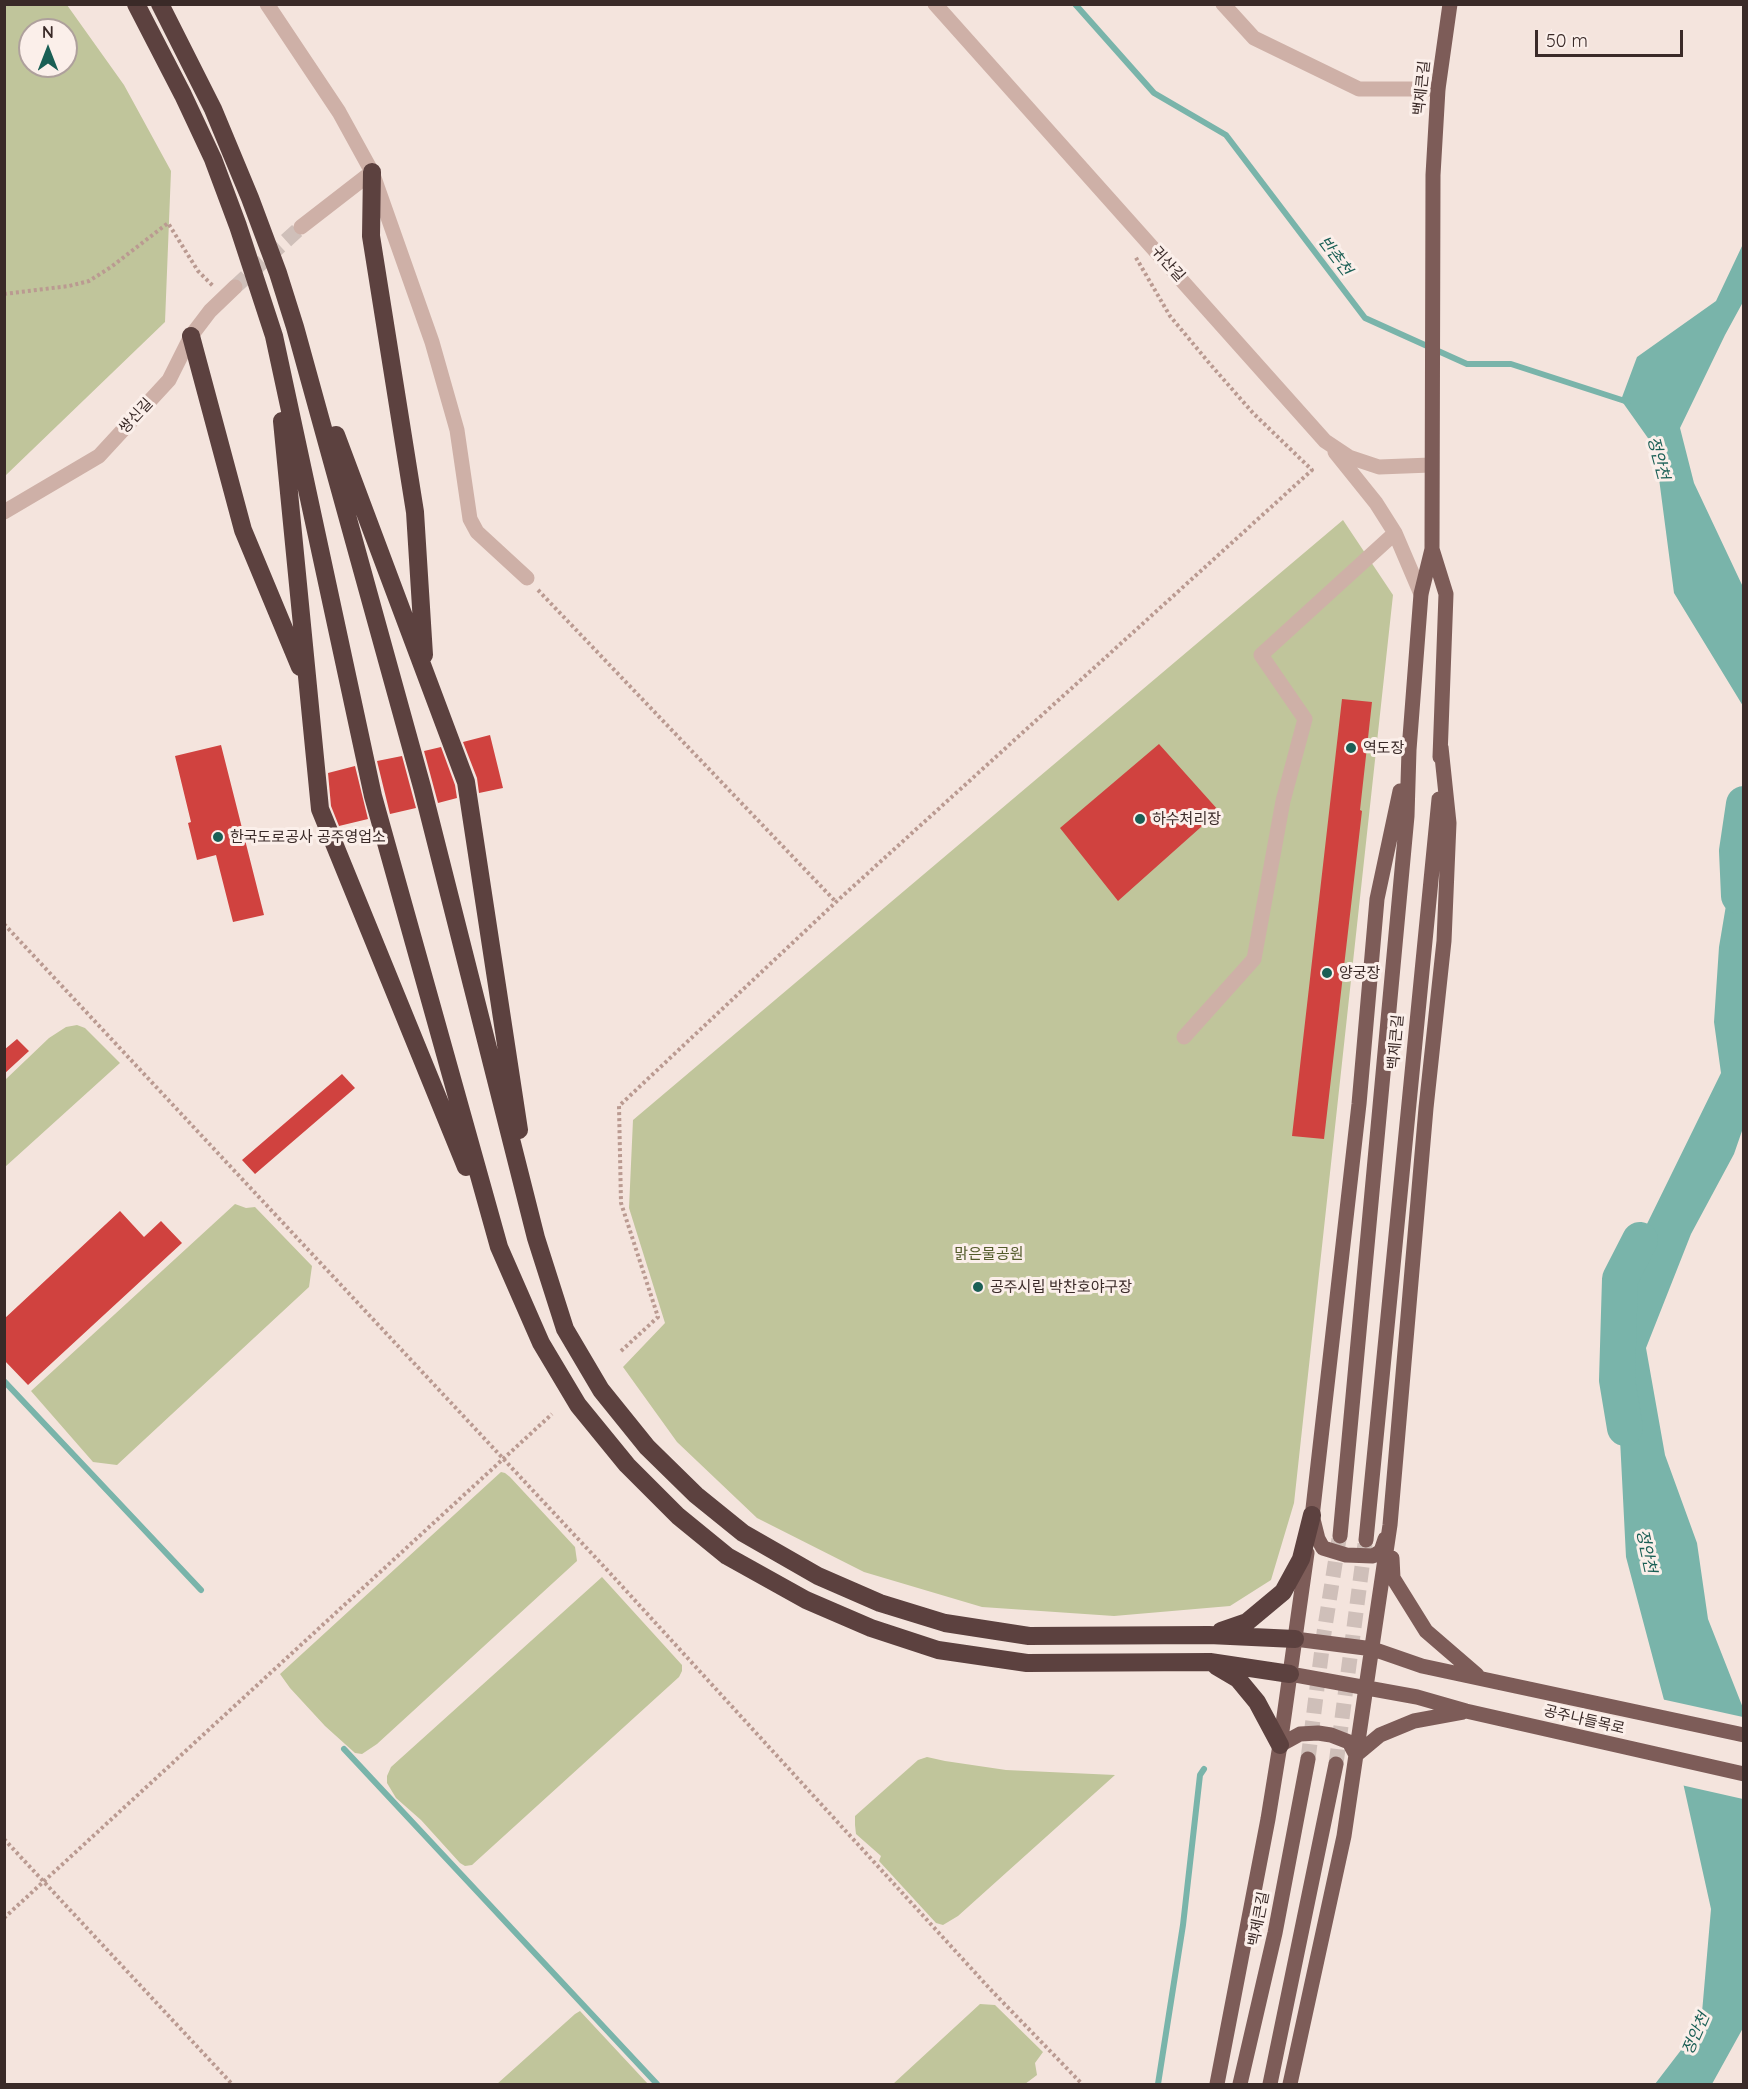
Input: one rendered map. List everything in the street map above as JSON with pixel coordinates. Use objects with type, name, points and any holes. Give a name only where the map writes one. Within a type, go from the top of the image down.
[{"type":"highway","points":[[136,4],[213,159],[238,226],[274,336],[373,796],[499,1247]]},
{"type":"highway","points":[[160,4],[213,109],[250,198],[295,327],[466,782],[536,1238]]},
{"type":"highway","points":[[372,172],[371,236],[415,512],[426,675]]},
{"type":"highway","points":[[295,327],[422,787],[536,1238],[565,1329],[601,1390],[647,1447],[696,1496],[742,1533],[818,1576],[880,1603],[945,1623],[1029,1636],[1209,1635],[1295,1639]]},
{"type":"highway","points":[[191,336],[243,530],[308,686]]},
{"type":"highway","points":[[274,336],[320,809],[499,1247],[541,1343],[578,1405],[635,1473],[678,1516],[727,1556],[806,1600],[871,1628],[938,1650],[1026,1663],[1210,1662],[1290,1674]]},
{"type":"highway","points":[[1209,1635],[1247,1622],[1283,1592],[1301,1559],[1312,1515]]},
{"type":"highway","points":[[1210,1662],[1238,1679],[1257,1702],[1280,1745]]},
{"type":"main road","name":"백제큰길","points":[[1340,1536],[1407,816],[1409,750],[1421,594],[1431,549],[1433,175],[1438,89],[1450,4]]},
{"type":"main road","name":"백제큰길","points":[[1366,1540],[1424,942],[1438,822],[1446,594],[1431,549]]},
{"type":"main road","points":[[1290,2085],[1344,1836],[1390,1525],[1426,1108],[1444,941],[1449,823],[1441,747]]},
{"type":"main road","points":[[1217,2085],[1280,1745],[1312,1515],[1359,1104],[1377,899],[1409,750]]},
{"type":"main road","points":[[1312,1515],[1318,1539],[1323,1548],[1357,1557],[1374,1557],[1381,1551],[1390,1525]]},
{"type":"main road","points":[[1390,1525],[1393,1578],[1426,1631],[1479,1677]]},
{"type":"main road","name":"공주나들목로","points":[[1295,1639],[1373,1649],[1422,1666],[1743,1735]]},
{"type":"main road","name":"공주나들목로","points":[[1290,1674],[1417,1697],[1466,1711],[1743,1774]]},
{"type":"main road","points":[[1356,1755],[1380,1735],[1414,1721],[1466,1711]]},
{"type":"main road","points":[[1280,1745],[1300,1734],[1318,1733],[1349,1742],[1356,1755]]},
{"type":"main road","name":"백제큰길","points":[[1240,2085],[1275,1933],[1308,1759]]},
{"type":"main road","points":[[1270,2085],[1336,1764]]},
{"type":"street","points":[[267,4],[339,112],[372,172],[432,342],[457,430],[470,519],[477,532],[527,578]]},
{"type":"street","name":"귀산길","points":[[935,4],[1325,441],[1349,457],[1378,467],[1431,465]]},
{"type":"street","points":[[1223,4],[1254,38],[1359,89],[1438,89]]},
{"type":"street","points":[[301,227],[372,172]]},
{"type":"street","name":"쌍신길","points":[[4,512],[99,456],[169,380],[191,336],[210,311],[229,292]]},
{"type":"street","points":[[1325,441],[1363,486],[1395,533],[1421,594]]},
{"type":"street","points":[[1184,1037],[1254,959],[1283,801],[1305,719],[1262,655],[1395,533]]},
{"type":"path","points":[[4,294],[69,286],[89,281],[168,223],[198,271],[229,292]]},
{"type":"path","points":[[621,1351],[658,1317],[621,1203],[619,1106],[836,902],[1312,470],[1253,413],[1170,316],[1134,252]]},
{"type":"path","points":[[527,578],[836,902]]},
{"type":"path","points":[[4,924],[609,1572],[983,1982],[1082,2085]]},
{"type":"path","points":[[4,1918],[552,1414]]},
{"type":"path","points":[[4,1839],[232,2085]]},
{"type":"green space","points":[[5,4],[67,5],[76,18],[18,18],[18,78],[78,78],[78,20],[124,85],[171,171],[165,322],[5,476]]},
{"type":"green space","name":"맑은물공원","points":[[1343,520],[1393,595],[1294,1503],[1271,1580],[1230,1606],[1114,1616],[982,1607],[864,1572],[757,1518],[677,1442],[623,1367],[665,1323],[629,1208],[633,1120]]},
{"type":"green space","points":[[77,1025],[85,1028],[120,1063],[5,1167],[5,1080],[49,1038],[66,1027]]},
{"type":"green space","points":[[235,1204],[246,1208],[255,1207],[312,1266],[309,1287],[117,1465],[93,1462],[31,1391]]},
{"type":"green space","points":[[501,1472],[510,1477],[575,1547],[577,1561],[377,1744],[362,1754],[355,1753],[325,1726],[280,1674]]},
{"type":"green space","points":[[602,1577],[682,1665],[682,1671],[679,1677],[472,1865],[465,1866],[421,1820],[396,1798],[387,1783],[391,1767]]},
{"type":"green space","points":[[927,1757],[1006,1770],[1115,1775],[958,1916],[943,1925],[936,1923],[879,1861],[881,1856],[856,1834],[855,1825],[855,1816],[918,1760]]},
{"type":"green space","points":[[980,2004],[995,2005],[1043,2052],[1035,2063],[1037,2075],[1025,2084],[893,2084]]},
{"type":"green space","points":[[580,2011],[648,2084],[497,2084],[575,2014]]},
{"type":"water","points":[[1743,244],[1743,302],[1680,428],[1694,483],[1743,587],[1743,706],[1674,593],[1655,448],[1621,400],[1637,357],[1716,301]]},
{"type":"water","points":[[1743,804],[1743,1128],[1734,1154],[1691,1234],[1646,1348],[1665,1455],[1697,1543],[1708,1619],[1743,1708],[1743,2028],[1712,2084],[1655,2084],[1701,2024],[1711,1909],[1668,1715],[1626,1557],[1617,1380],[1620,1279],[1721,1073],[1714,1022],[1719,947]]},
{"type":"pier","points":[[1661,1699],[1743,1717],[1743,1799],[1681,1785]]},
{"type":"building","name":"양궁장","points":[[1342,699],[1372,702],[1360,810],[1362,811],[1324,1139],[1292,1136]]},
{"type":"building","points":[[490,735],[503,788],[479,793],[477,778],[463,742]]},
{"type":"building","name":"하수처리장","points":[[1159,744],[1219,811],[1118,901],[1060,828]]},
{"type":"building","name":"한국도로공사 공주영업소","points":[[221,745],[264,915],[233,922],[216,855],[197,860],[188,823],[191,822],[175,756]]},
{"type":"building","points":[[441,747],[455,785],[457,798],[438,803],[424,751]]},
{"type":"building","points":[[402,756],[416,808],[390,814],[377,761]]},
{"type":"building","points":[[355,766],[368,819],[339,826],[331,806],[328,773]]},
{"type":"building","points":[[17,1039],[29,1051],[4,1074],[4,1050]]},
{"type":"building","points":[[342,1074],[355,1088],[255,1174],[242,1160]]},
{"type":"building","points":[[120,1211],[144,1237],[161,1221],[182,1243],[28,1385],[4,1360],[4,1319]]},
{"type":"waterway","name":"반촌천","points":[[1075,4],[1154,93],[1226,135],[1365,318],[1467,364],[1511,364],[1628,402]]},
{"type":"waterway","name":"정안천","points":[[1739,896],[1737,851],[1744,804]]},
{"type":"waterway","name":"정안천","points":[[1625,1428],[1617,1380],[1620,1279],[1640,1240]]},
{"type":"waterway","points":[[4,1381],[201,1590]]},
{"type":"waterway","points":[[344,1749],[657,2084]]},
{"type":"waterway","points":[[1158,2084],[1183,1925],[1200,1775],[1204,1769]]},
{"type":"tunnel","points":[[235,287],[301,227]]},
{"type":"tunnel","points":[[1308,1759],[1339,1539]]},
{"type":"tunnel","points":[[1336,1764],[1365,1544]]},
{"type":"place","name":"역도장","points":[[1351,748]]},
{"type":"place","name":"하수처리장","points":[[1140,819]]},
{"type":"place","name":"한국도로공사 공주영업소","points":[[218,837]]},
{"type":"place","name":"양궁장","points":[[1327,973]]},
{"type":"place","name":"공주시립 박찬호야구장","points":[[978,1287]]}]
